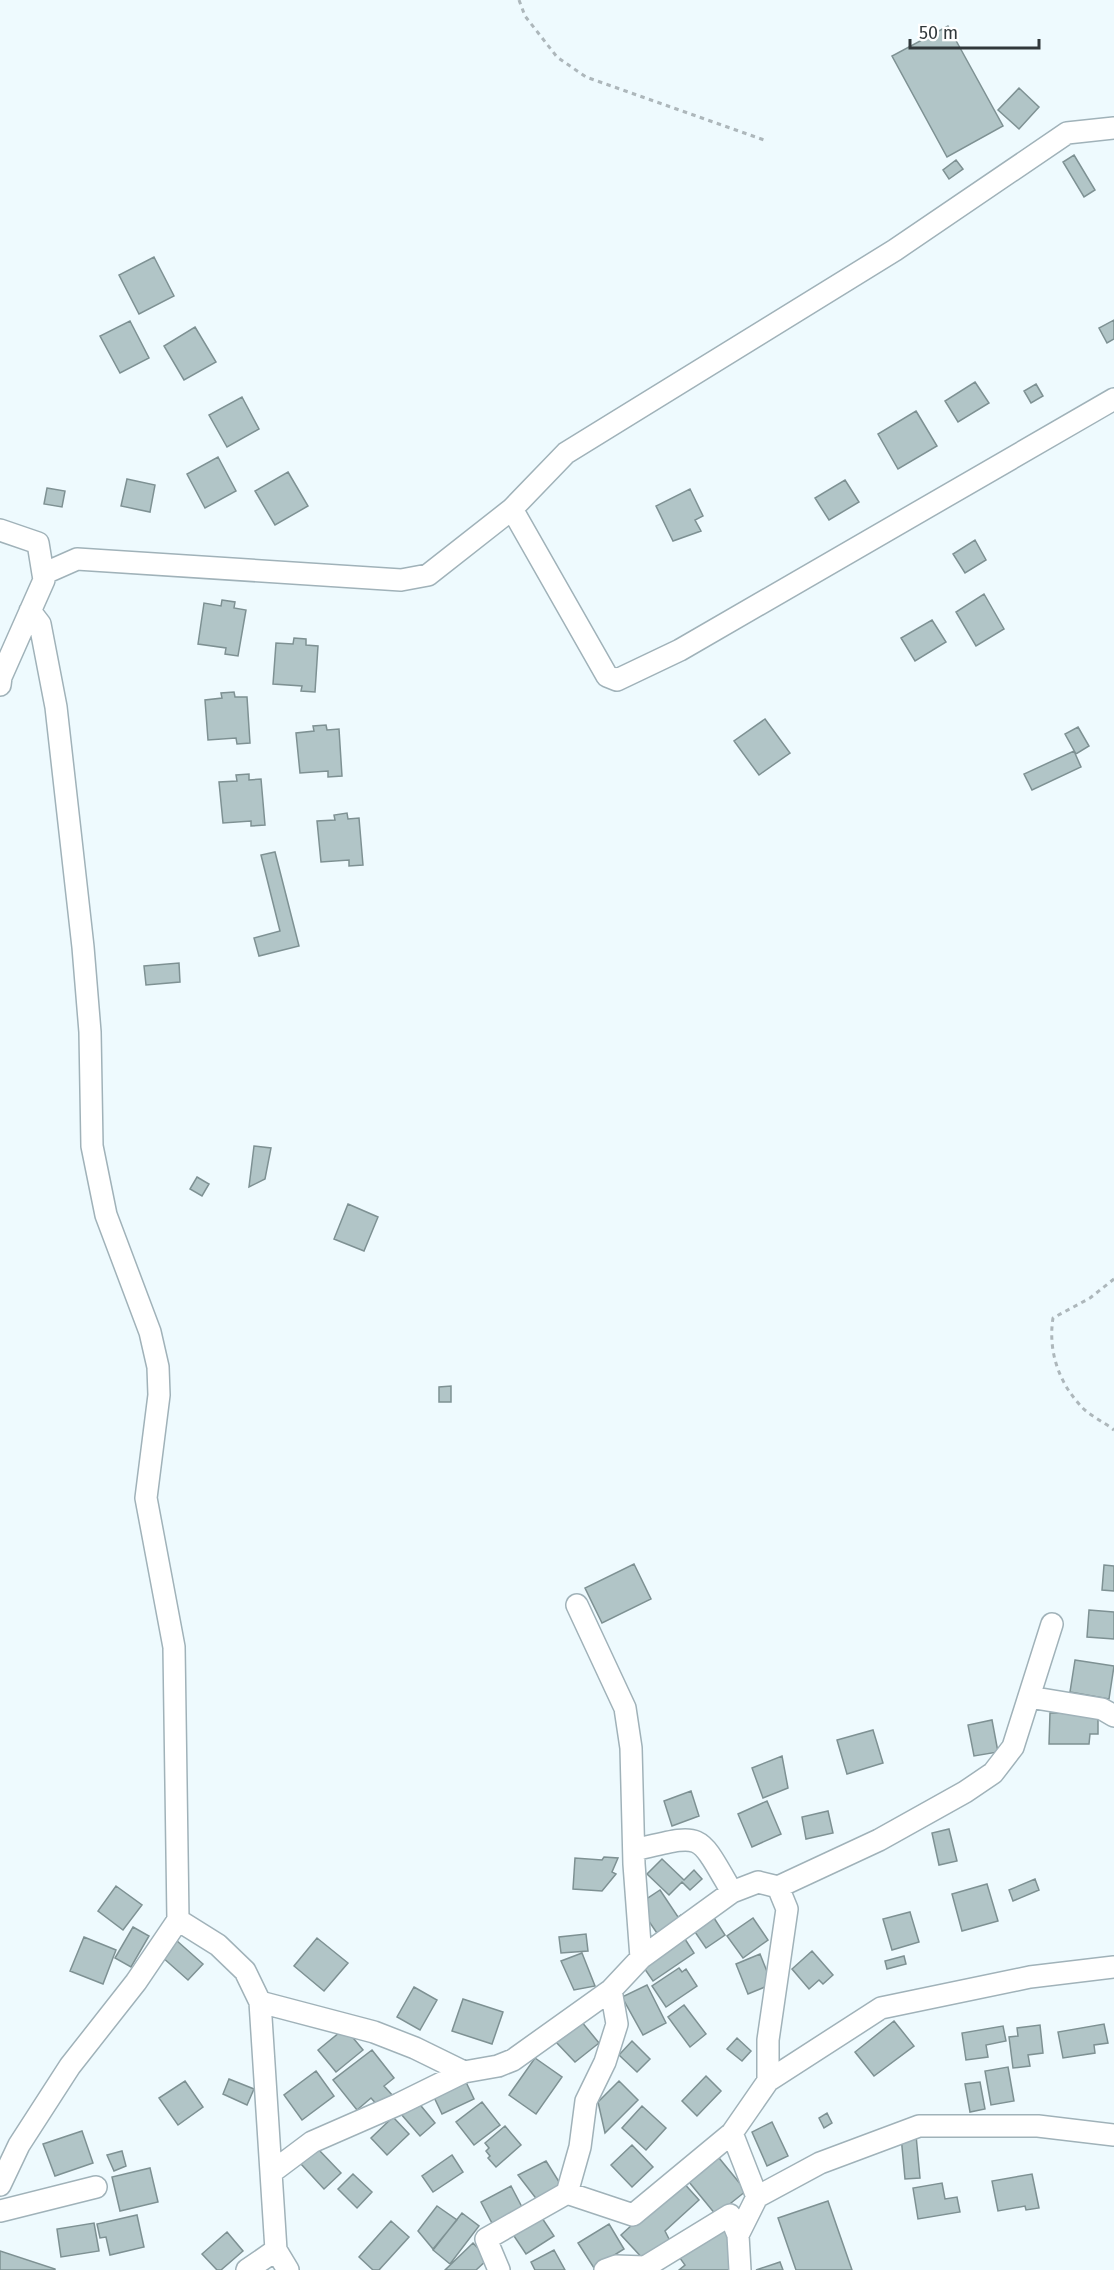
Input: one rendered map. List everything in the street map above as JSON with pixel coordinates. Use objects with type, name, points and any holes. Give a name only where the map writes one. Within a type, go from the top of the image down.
[{"type":"street","points":[[0,530],[77,559],[401,580],[428,575],[512,509],[566,453],[895,250],[1067,133],[1114,128]]},
{"type":"street","points":[[512,509],[607,676],[617,680],[680,650],[1114,399]]},
{"type":"street","points":[[0,685],[1,677],[44,580],[38,543]]},
{"type":"street","points":[[43,574],[77,559]]},
{"type":"street","points":[[0,2185],[19,2145],[70,2066],[136,1982],[178,1920],[174,1647],[146,1498],[159,1395],[158,1367],[150,1332],[106,1215],[92,1146],[90,1032],[58,718],[40,624],[30,611]]},
{"type":"street","points":[[577,1605],[625,1708],[631,1748],[634,1850],[641,1958]]},
{"type":"street","points":[[273,2172],[312,2142],[391,2108],[464,2072],[498,2066],[513,2060],[611,1990],[641,1958],[732,1892],[758,1882],[778,1887],[879,1840],[965,1792],[993,1773],[1013,1747],[1052,1624]]},
{"type":"street","points":[[1029,1697],[1102,1709],[1114,1716]]},
{"type":"street","points":[[634,1850],[687,1838],[704,1845],[732,1892]]},
{"type":"street","points":[[768,2081],[768,2040],[787,1910],[778,1887]]},
{"type":"street","points":[[178,1920],[218,1945],[245,1971],[260,2002],[273,2172],[276,2250],[288,2270]]},
{"type":"street","points":[[567,2193],[633,2215],[732,2133],[768,2081],[881,2008],[1030,1977],[1114,1967]]},
{"type":"street","points":[[499,2270],[486,2239],[567,2193],[580,2147],[586,2101],[605,2062],[617,2024],[611,1990]]},
{"type":"street","points":[[260,2002],[374,2032],[415,2048],[464,2072]]},
{"type":"street","points":[[738,2235],[757,2197],[820,2163],[919,2126],[1038,2126],[1114,2135]]},
{"type":"street","points":[[732,2133],[757,2197]]},
{"type":"street","points":[[0,2211],[96,2187]]},
{"type":"street","points":[[615,2268],[645,2267],[730,2214],[738,2235],[740,2270]]},
{"type":"street","points":[[248,2270],[276,2250]]},
{"type":"path","points":[[519,0],[525,16],[557,57],[586,77],[766,141]]},
{"type":"path","points":[[1114,1279],[1090,1298],[1053,1318],[1050,1334],[1054,1364],[1080,1406],[1114,1430]]},
{"type":"building","points":[[948,26],[1003,126],[947,157],[892,56]]},
{"type":"building","points":[[1019,88],[1039,107],[1019,129],[998,110]]},
{"type":"building","points":[[1074,155],[1095,190],[1084,197],[1063,162]]},
{"type":"building","points":[[956,160],[963,169],[949,179],[943,170]]},
{"type":"building","points":[[154,257],[174,296],[139,314],[119,275]]},
{"type":"building","points":[[1114,320],[1114,339],[1107,343],[1099,328]]},
{"type":"building","points":[[130,321],[149,358],[120,373],[100,336]]},
{"type":"building","points":[[195,327],[216,362],[184,380],[164,346]]},
{"type":"building","points":[[975,382],[989,403],[958,422],[945,401]]},
{"type":"building","points":[[1036,384],[1043,396],[1031,403],[1024,391]]},
{"type":"building","points":[[242,397],[259,429],[227,447],[209,415]]},
{"type":"building","points":[[916,411],[937,446],[898,469],[878,434]]},
{"type":"building","points":[[218,457],[236,491],[205,508],[187,474]]},
{"type":"building","points":[[288,472],[308,506],[275,525],[255,491]]},
{"type":"building","points":[[127,479],[155,485],[150,512],[121,506]]},
{"type":"building","points":[[845,480],[859,502],[829,520],[815,498]]},
{"type":"building","points":[[47,488],[65,491],[62,507],[44,504]]},
{"type":"building","points":[[690,489],[703,516],[695,520],[701,531],[673,541],[656,506]]},
{"type":"building","points":[[975,540],[986,560],[965,573],[953,554]]},
{"type":"building","points":[[984,594],[1004,629],[976,646],[956,612]]},
{"type":"building","points":[[222,600],[235,602],[234,608],[246,610],[238,656],[225,654],[226,648],[198,644],[204,603],[221,606]]},
{"type":"building","points":[[932,620],[946,642],[915,661],[901,638]]},
{"type":"building","points":[[294,638],[306,639],[306,645],[318,646],[315,692],[301,691],[302,686],[273,684],[276,643],[293,644]]},
{"type":"building","points":[[234,692],[235,697],[247,697],[250,743],[237,744],[236,738],[208,740],[205,700],[222,698],[221,693]]},
{"type":"building","points":[[765,719],[790,753],[759,775],[734,741]]},
{"type":"building","points":[[326,725],[327,730],[339,729],[342,776],[328,777],[328,771],[300,773],[296,733],[314,731],[313,726]]},
{"type":"building","points":[[1078,727],[1089,746],[1076,754],[1065,734]]},
{"type":"building","points":[[1074,751],[1081,767],[1032,790],[1024,774]]},
{"type":"building","points":[[249,774],[249,780],[261,779],[265,825],[251,826],[251,821],[223,823],[219,782],[237,781],[236,775]]},
{"type":"building","points":[[347,813],[348,819],[359,818],[363,865],[349,866],[349,860],[321,862],[317,821],[335,820],[334,815]]},
{"type":"building","points":[[275,852],[299,946],[259,956],[254,938],[280,931],[261,855]]},
{"type":"building","points":[[179,963],[180,982],[146,985],[144,966]]},
{"type":"building","points":[[254,1146],[271,1148],[265,1179],[249,1187]]},
{"type":"building","points":[[197,1177],[209,1184],[202,1196],[190,1189]]},
{"type":"building","points":[[348,1204],[378,1217],[364,1251],[334,1239]]},
{"type":"building","points":[[451,1386],[451,1402],[439,1402],[439,1387]]},
{"type":"building","points":[[634,1564],[651,1599],[602,1623],[585,1588]]},
{"type":"building","points":[[1104,1565],[1114,1566],[1114,1591],[1102,1590]]},
{"type":"building","points":[[1089,1610],[1114,1612],[1114,1639],[1087,1637]]},
{"type":"building","points":[[1075,1660],[1114,1666],[1109,1699],[1070,1692]]},
{"type":"building","points":[[1050,1713],[1090,1713],[1098,1718],[1098,1734],[1090,1734],[1089,1744],[1049,1744]]},
{"type":"building","points":[[992,1720],[998,1752],[974,1756],[968,1725]]},
{"type":"building","points":[[873,1730],[883,1763],[847,1774],[837,1740]]},
{"type":"building","points":[[782,1756],[788,1788],[763,1798],[752,1768]]},
{"type":"building","points":[[691,1791],[699,1816],[672,1826],[664,1801]]},
{"type":"building","points":[[767,1801],[781,1834],[752,1847],[738,1814]]},
{"type":"building","points":[[828,1811],[833,1833],[806,1839],[802,1817]]},
{"type":"building","points":[[949,1829],[957,1861],[939,1865],[932,1833]]},
{"type":"building","points":[[604,1857],[618,1858],[612,1872],[616,1874],[602,1891],[573,1889],[575,1858],[602,1860]]},
{"type":"building","points":[[662,1859],[684,1880],[694,1870],[702,1879],[690,1890],[682,1882],[669,1895],[647,1874]]},
{"type":"building","points":[[1035,1879],[1039,1890],[1013,1901],[1009,1890]]},
{"type":"building","points":[[987,1884],[998,1921],[962,1931],[952,1894]]},
{"type":"building","points":[[116,1886],[142,1905],[123,1930],[98,1911]]},
{"type":"building","points":[[660,1890],[678,1917],[681,1915],[687,1923],[661,1939],[646,1917],[645,1900]]},
{"type":"building","points":[[910,1912],[919,1942],[892,1950],[883,1919]]},
{"type":"building","points":[[714,1918],[725,1935],[706,1948],[695,1932]]},
{"type":"building","points":[[753,1918],[768,1940],[743,1958],[727,1936]]},
{"type":"building","points":[[133,1927],[149,1936],[131,1967],[115,1958]]},
{"type":"building","points":[[586,1934],[588,1951],[561,1953],[559,1937]]},
{"type":"building","points":[[683,1936],[694,1953],[653,1981],[642,1965]]},
{"type":"building","points":[[84,1937],[116,1950],[103,1984],[70,1971]]},
{"type":"building","points":[[317,1938],[348,1963],[324,1991],[294,1966]]},
{"type":"building","points":[[176,1940],[203,1964],[188,1980],[161,1956]]},
{"type":"building","points":[[812,1951],[833,1975],[823,1984],[819,1980],[809,1989],[792,1969]]},
{"type":"building","points":[[582,1953],[595,1986],[574,1990],[561,1961]]},
{"type":"building","points":[[760,1954],[772,1984],[748,1994],[736,1964]]},
{"type":"building","points":[[904,1956],[906,1964],[887,1969],[885,1961]]},
{"type":"building","points":[[679,1968],[682,1972],[686,1969],[697,1986],[666,2007],[652,1986]]},
{"type":"building","points":[[647,1985],[666,2023],[643,2035],[622,1997]]},
{"type":"building","points":[[414,1987],[437,2000],[420,2030],[397,2017]]},
{"type":"building","points":[[463,1999],[503,2012],[492,2044],[452,2031]]},
{"type":"building","points":[[684,2005],[706,2034],[690,2047],[668,2017]]},
{"type":"building","points":[[581,2021],[599,2043],[575,2062],[556,2042]]},
{"type":"building","points":[[894,2021],[914,2046],[874,2076],[855,2052]]},
{"type":"building","points":[[1104,2024],[1108,2043],[1094,2045],[1095,2053],[1063,2058],[1058,2032]]},
{"type":"building","points":[[1040,2025],[1043,2053],[1028,2055],[1030,2066],[1013,2068],[1009,2037],[1018,2036],[1017,2028]]},
{"type":"building","points":[[1003,2026],[1006,2041],[986,2045],[988,2057],[966,2060],[962,2033]]},
{"type":"building","points":[[345,2028],[363,2050],[336,2072],[318,2050]]},
{"type":"building","points":[[737,2038],[751,2051],[742,2061],[727,2049]]},
{"type":"building","points":[[632,2041],[650,2059],[637,2072],[619,2055]]},
{"type":"building","points":[[372,2050],[394,2078],[384,2086],[393,2096],[379,2107],[371,2098],[357,2110],[333,2080]]},
{"type":"building","points":[[535,2058],[562,2077],[536,2114],[509,2095]]},
{"type":"building","points":[[1008,2067],[1014,2101],[991,2105],[985,2071]]},
{"type":"building","points":[[316,2071],[334,2096],[302,2120],[284,2095]]},
{"type":"building","points":[[706,2076],[721,2091],[697,2116],[682,2101]]},
{"type":"building","points":[[229,2079],[254,2089],[247,2105],[223,2094]]},
{"type":"building","points":[[465,2080],[474,2099],[442,2114],[433,2095]]},
{"type":"building","points":[[185,2081],[203,2107],[178,2125],[159,2098]]},
{"type":"building","points":[[619,2081],[638,2100],[605,2133],[598,2102]]},
{"type":"building","points":[[980,2082],[985,2109],[970,2112],[965,2084]]},
{"type":"building","points":[[417,2101],[435,2123],[420,2136],[401,2114]]},
{"type":"building","points":[[482,2102],[500,2125],[474,2145],[456,2122]]},
{"type":"building","points":[[642,2106],[666,2128],[646,2150],[622,2128]]},
{"type":"building","points":[[827,2113],[832,2123],[824,2128],[819,2118]]},
{"type":"building","points":[[393,2117],[409,2134],[387,2155],[371,2138]]},
{"type":"building","points":[[772,2122],[788,2156],[767,2166],[752,2132]]},
{"type":"building","points":[[505,2126],[521,2145],[496,2167],[488,2158],[490,2156],[486,2151],[489,2148],[485,2143]]},
{"type":"building","points":[[82,2131],[93,2163],[55,2176],[43,2144]]},
{"type":"building","points":[[916,2135],[920,2178],[905,2179],[901,2136]]},
{"type":"building","points":[[632,2145],[653,2167],[632,2187],[611,2165]]},
{"type":"building","points":[[317,2148],[341,2173],[324,2189],[301,2164]]},
{"type":"building","points":[[122,2151],[126,2166],[114,2171],[107,2155]]},
{"type":"building","points":[[715,2153],[746,2191],[716,2215],[685,2177]]},
{"type":"building","points":[[452,2155],[463,2172],[433,2192],[422,2176]]},
{"type":"building","points":[[546,2161],[561,2185],[538,2201],[518,2175]]},
{"type":"building","points":[[150,2168],[158,2202],[120,2211],[112,2177]]},
{"type":"building","points":[[353,2174],[372,2192],[357,2208],[338,2189]]},
{"type":"building","points":[[1032,2174],[1039,2208],[1026,2210],[1025,2206],[998,2211],[992,2181]]},
{"type":"building","points":[[681,2180],[699,2200],[665,2231],[672,2245],[646,2262],[621,2235]]},
{"type":"building","points":[[942,2183],[945,2199],[957,2197],[960,2212],[918,2219],[913,2188]]},
{"type":"building","points":[[511,2186],[524,2211],[494,2227],[481,2202]]},
{"type":"building","points":[[828,2201],[852,2270],[796,2270],[778,2218]]},
{"type":"building","points":[[437,2206],[457,2220],[433,2249],[418,2231]]},
{"type":"building","points":[[538,2212],[554,2236],[526,2254],[510,2230]]},
{"type":"building","points":[[462,2213],[479,2226],[450,2264],[433,2250]]},
{"type":"building","points":[[137,2215],[144,2247],[110,2255],[106,2237],[100,2238],[97,2224]]},
{"type":"building","points":[[391,2221],[409,2237],[379,2270],[373,2270],[359,2257]]},
{"type":"building","points":[[94,2223],[99,2251],[61,2257],[57,2229]]},
{"type":"building","points":[[724,2223],[732,2234],[733,2270],[679,2270],[685,2265],[677,2254]]},
{"type":"building","points":[[609,2224],[624,2249],[594,2268],[578,2243]]},
{"type":"building","points":[[227,2232],[243,2251],[221,2270],[217,2270],[202,2254]]},
{"type":"building","points":[[473,2243],[488,2259],[476,2270],[445,2270]]},
{"type":"building","points":[[554,2250],[565,2270],[535,2270],[531,2262]]},
{"type":"building","points":[[0,2251],[55,2269],[55,2270],[0,2270]]},
{"type":"building","points":[[780,2262],[783,2270],[756,2270]]}]
